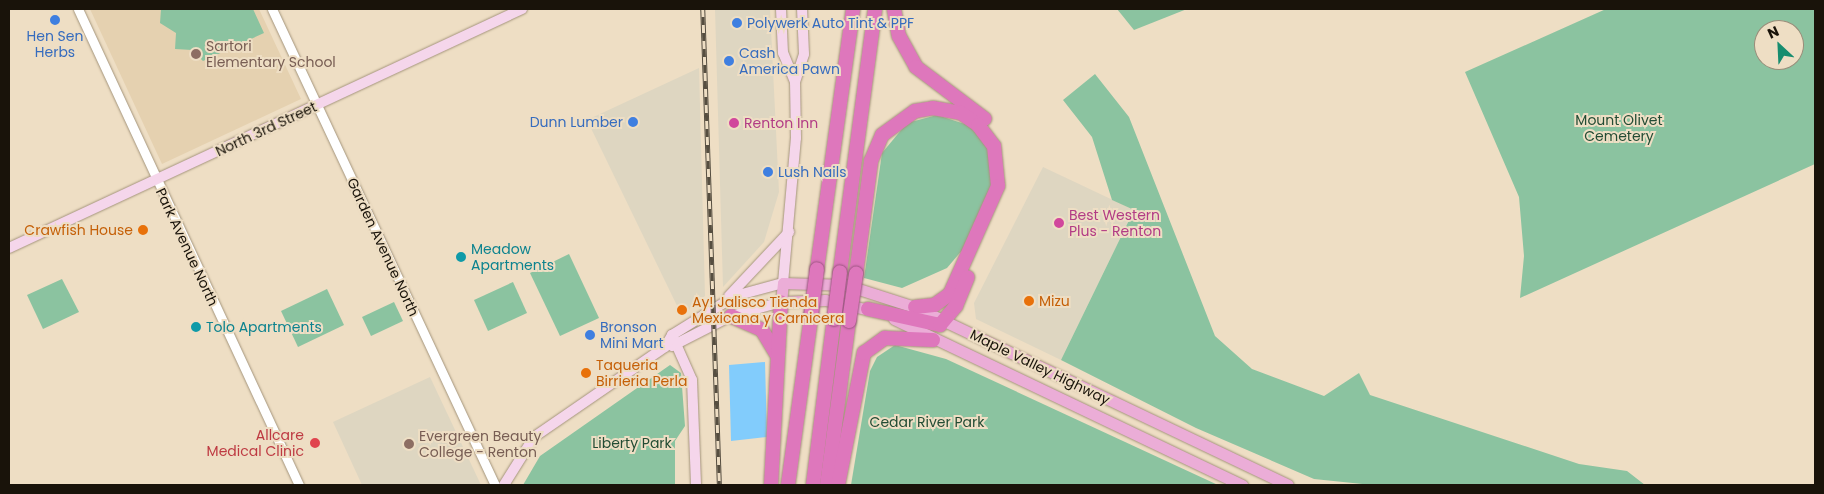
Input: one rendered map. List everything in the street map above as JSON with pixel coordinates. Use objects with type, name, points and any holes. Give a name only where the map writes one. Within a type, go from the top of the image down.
[{"type":"highway","points":[[788,485],[853,9]]},
{"type":"highway","points":[[812,485],[875,9]]},
{"type":"highway","points":[[868,309],[880,309],[928,325],[947,321],[1000,202],[1006,160],[988,122],[932,82],[911,60],[898,36],[894,9]]},
{"type":"highway","points":[[827,485],[871,161],[882,135],[897,120],[920,110],[945,109],[966,116],[994,146],[998,186],[950,294],[934,305],[915,307]]},
{"type":"highway","points":[[771,485],[781,302]]},
{"type":"highway","points":[[731,316],[762,330],[779,360]]},
{"type":"highway","points":[[838,485],[864,354],[885,338],[934,340]]},
{"type":"main road","name":"North 3rd Street","points":[[9,248],[522,9]]},
{"type":"main road","points":[[504,485],[534,438],[665,347],[678,345],[731,316],[781,302],[796,165],[794,82],[784,53],[781,9]]},
{"type":"main road","points":[[794,82],[804,54],[802,9]]},
{"type":"main road","points":[[714,307],[755,273],[790,231]]},
{"type":"main road","points":[[665,347],[672,334],[714,307],[740,294],[783,283]]},
{"type":"main road","name":"Maple Valley Highway","points":[[783,283],[846,285],[915,307],[1288,485]]},
{"type":"main road","name":"Maple Valley Highway","points":[[781,302],[825,300],[868,309],[1242,485]]},
{"type":"main road","points":[[672,334],[692,380],[696,485]]},
{"type":"street","name":"Park Avenue North","points":[[78,9],[299,485]]},
{"type":"street","name":"Garden Avenue North","points":[[272,9],[495,485]]},
{"type":"shaded area","name":"Sartori Elementary School","points":[[90,9],[259,9],[301,99],[162,164]]},
{"type":"shaded area","points":[[715,9],[770,9],[779,192],[764,242],[723,287]]},
{"type":"shaded area","points":[[699,68],[705,296],[682,316],[587,120]]},
{"type":"shaded area","points":[[1043,167],[1134,210],[1061,360],[976,319],[974,303]]},
{"type":"shaded area","points":[[430,377],[481,485],[362,485],[333,422]]},
{"type":"green space","points":[[161,9],[253,9],[264,33],[203,61],[192,50],[175,49],[176,33],[160,23]]},
{"type":"green space","points":[[1117,9],[1187,9],[1134,30]]},
{"type":"green space","name":"Mount Olivet Cemetery","points":[[1606,9],[1815,9],[1815,164],[1520,298],[1524,256],[1519,197],[1465,72]]},
{"type":"green space","points":[[1095,74],[1129,117],[1215,336],[1252,369],[1324,396],[1359,373],[1370,395],[1579,464],[1627,471],[1645,485],[1372,485],[1314,479],[1196,428],[1061,360],[1134,210],[1112,200],[1092,137],[1063,100]]},
{"type":"green space","points":[[937,115],[971,126],[989,150],[993,182],[964,248],[947,268],[902,288],[864,278],[882,153],[907,123]]},
{"type":"green space","points":[[569,254],[599,318],[560,336],[530,273]]},
{"type":"green space","points":[[62,279],[79,312],[43,329],[27,295]]},
{"type":"green space","points":[[513,282],[527,313],[488,331],[474,300]]},
{"type":"green space","points":[[327,289],[344,325],[298,347],[281,311]]},
{"type":"green space","points":[[394,302],[403,321],[371,336],[362,317]]},
{"type":"green space","name":"Cedar River Park","points":[[895,345],[946,359],[1218,485],[851,485],[870,371],[877,357]]},
{"type":"green space","name":"Liberty Park","points":[[670,365],[681,373],[685,426],[675,441],[675,485],[523,485],[540,456]]},
{"type":"water","points":[[765,362],[767,437],[731,441],[729,365]]},
{"type":"railway","points":[[703,9],[720,485]]},
{"type":"place","name":"Hen Sen Herbs","points":[[55,20]]},
{"type":"place","name":"Polywerk Auto Tint & PPF","points":[[737,23]]},
{"type":"place","name":"Sartori Elementary School","points":[[196,54]]},
{"type":"place","name":"Cash America Pawn","points":[[729,61]]},
{"type":"place","name":"Dunn Lumber","points":[[633,122]]},
{"type":"place","name":"Renton Inn","points":[[734,123]]},
{"type":"place","name":"Lush Nails","points":[[768,172]]},
{"type":"place","name":"Best Western Plus - Renton","points":[[1059,223]]},
{"type":"place","name":"Crawfish House","points":[[143,230]]},
{"type":"place","name":"Meadow Apartments","points":[[461,257]]},
{"type":"place","name":"Mizu","points":[[1029,301]]},
{"type":"place","name":"Ay! Jalisco Tienda Mexicana y Carnicera","points":[[682,310]]},
{"type":"place","name":"Tolo Apartments","points":[[196,327]]},
{"type":"place","name":"Bronson Mini Mart","points":[[590,335]]},
{"type":"place","name":"Taqueria Birrieria Perla","points":[[586,373]]},
{"type":"place","name":"Allcare Medical Clinic","points":[[315,443]]},
{"type":"place","name":"Evergreen Beauty College - Renton","points":[[409,444]]}]
